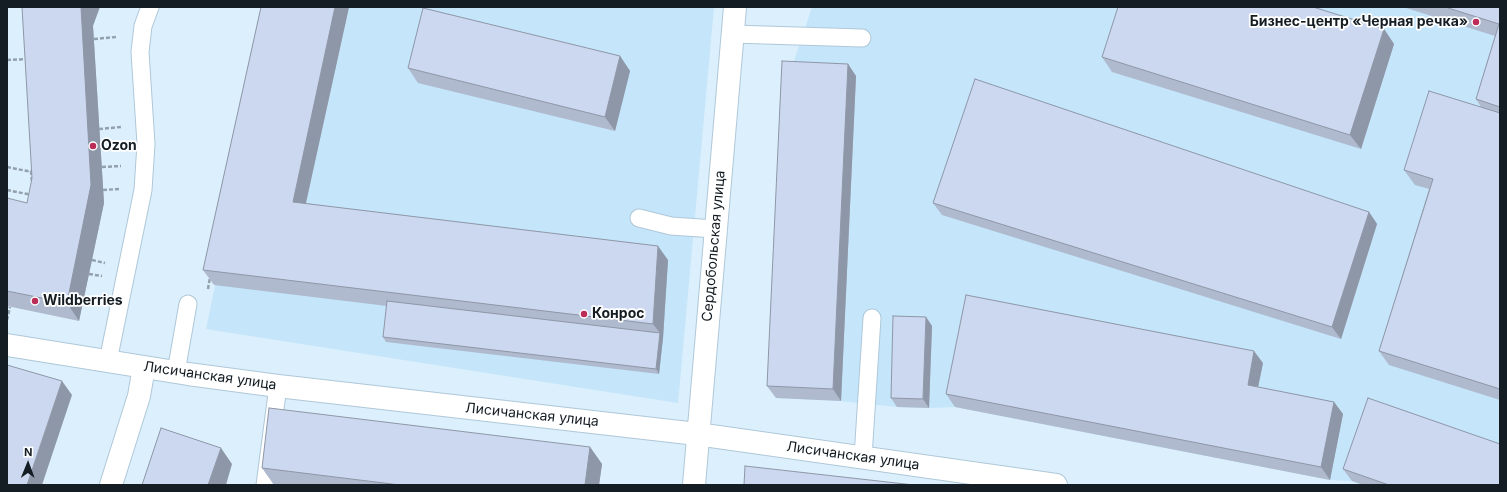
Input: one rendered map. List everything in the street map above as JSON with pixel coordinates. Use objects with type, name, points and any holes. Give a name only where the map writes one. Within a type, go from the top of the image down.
[{"type":"street","name":"Сердобольская улица","points":[[694,485],[697,434],[735,7]]},
{"type":"street","name":"Лисичанская улица","points":[[7,345],[176,372],[278,386],[697,434],[1056,485]]},
{"type":"street","points":[[111,485],[139,396],[144,367]]},
{"type":"lane","points":[[108,361],[143,190],[146,144],[140,52],[143,26],[150,7]]},
{"type":"lane","points":[[732,34],[862,38]]},
{"type":"lane","points":[[639,218],[671,226],[715,229]]},
{"type":"lane","points":[[176,372],[188,304]]},
{"type":"lane","points":[[863,457],[868,404],[872,318]]},
{"type":"lane","points":[[265,485],[278,386]]},
{"type":"path","points":[[116,45],[118,31]]},
{"type":"path","points":[[94,39],[116,37]]},
{"type":"path","points":[[7,60],[29,58]]},
{"type":"path","points":[[121,120],[122,135]]},
{"type":"path","points":[[99,128],[121,127]]},
{"type":"path","points":[[102,167],[123,166]]},
{"type":"path","points":[[7,167],[31,171],[37,170]]},
{"type":"path","points":[[31,171],[32,200]]},
{"type":"path","points":[[103,190],[125,188]]},
{"type":"path","points":[[7,190],[33,195]]},
{"type":"path","points":[[207,293],[212,270]]},
{"type":"path","points":[[7,320],[10,307]]},
{"type":"shaded area","points":[[274,7],[714,7],[678,403],[206,329]]},
{"type":"shaded area","points":[[812,7],[1500,7],[1500,485],[1363,485],[1352,481],[1330,480],[955,407],[897,407],[841,401],[776,398],[790,73]]},
{"type":"building","points":[[22,7],[81,7],[91,185],[67,303],[7,291],[7,198],[27,203],[32,178]]},
{"type":"building","points":[[261,7],[335,7],[293,202],[658,246],[653,324],[203,270]]},
{"type":"building","points":[[1118,7],[1313,7],[1384,29],[1350,135],[1102,57]]},
{"type":"building","points":[[1445,7],[1500,7],[1500,107],[1476,99],[1499,24]]},
{"type":"building","points":[[423,8],[620,56],[605,117],[408,68]]},
{"type":"building","points":[[782,61],[848,64],[833,389],[767,386]]},
{"type":"building","points":[[975,79],[1369,212],[1332,327],[933,203]]},
{"type":"building","points":[[1429,91],[1500,113],[1500,389],[1379,351],[1433,179],[1404,170]]},
{"type":"building","points":[[966,295],[1254,351],[1248,385],[1334,402],[1321,467],[946,394]]},
{"type":"building","points":[[387,301],[660,333],[656,369],[383,337]]},
{"type":"building","points":[[893,316],[926,317],[923,399],[891,398]]},
{"type":"building","points":[[7,365],[62,381],[27,485],[7,485]]},
{"type":"building","points":[[1368,398],[1500,444],[1500,485],[1389,485],[1343,469]]},
{"type":"building","points":[[269,408],[590,447],[585,485],[400,485],[262,468]]},
{"type":"building","points":[[161,428],[221,448],[208,485],[142,485]]},
{"type":"building","points":[[745,466],[914,485],[744,485]]},
{"type":"place","name":"Бизнес-центр «Черная речка»","points":[[1476,22]]},
{"type":"place","name":"Ozon","points":[[93,146]]},
{"type":"place","name":"Wildberries","points":[[35,301]]},
{"type":"place","name":"Конрос","points":[[584,314]]}]
